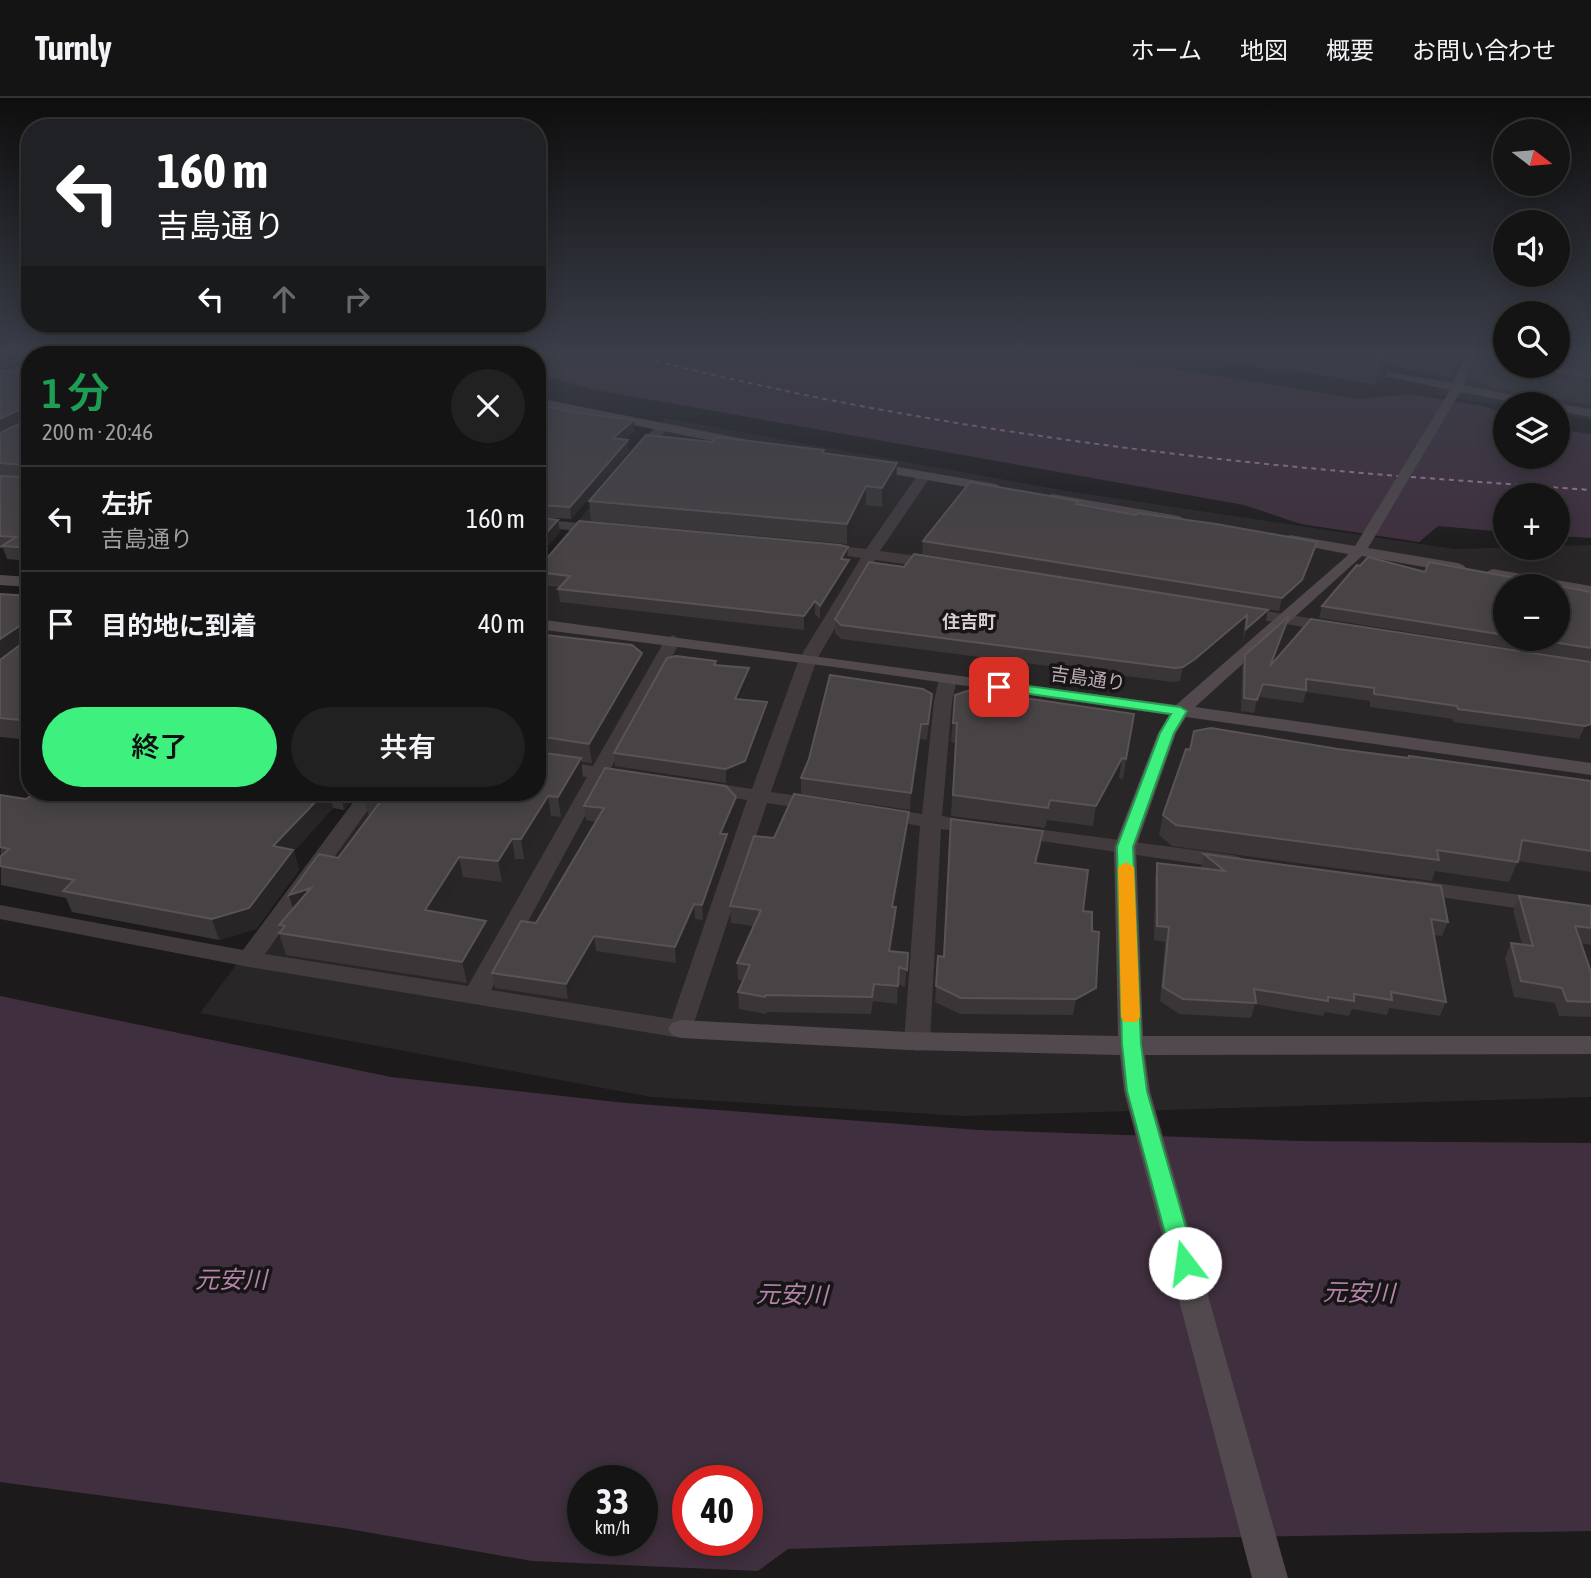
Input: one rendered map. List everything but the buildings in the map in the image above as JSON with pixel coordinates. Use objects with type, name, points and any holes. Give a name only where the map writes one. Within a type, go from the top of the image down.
[{"type":"street","points":[[636,423],[756,445]]},
{"type":"street","points":[[1270,1578],[1142,1105],[1131,1044],[1125,847],[1167,733],[1180,711],[1363,544],[1435,423]]},
{"type":"street","points":[[619,475],[654,433],[662,428]]},
{"type":"street","points":[[851,463],[1006,490]]},
{"type":"street","points":[[681,1030],[808,659],[872,553],[924,476]]},
{"type":"street","points":[[1034,495],[1199,523]]},
{"type":"street","points":[[546,523],[580,521],[616,530]]},
{"type":"street","points":[[560,545],[580,521]]},
{"type":"street","points":[[1282,537],[1363,544],[1591,591]]},
{"type":"street","points":[[804,547],[872,553],[954,566]]},
{"type":"street","points":[[0,580],[21,581]]},
{"type":"street","points":[[1227,610],[1349,629]]},
{"type":"street","name":"吉島通り","points":[[546,625],[673,640],[1591,769]]},
{"type":"street","points":[[475,996],[673,640]]},
{"type":"street","points":[[917,1042],[931,822],[943,701],[948,679]]},
{"type":"street","points":[[546,765],[653,780]]},
{"type":"street","points":[[679,784],[838,808]]},
{"type":"street","points":[[249,959],[364,801]]},
{"type":"street","points":[[865,812],[1246,864]]},
{"type":"street","points":[[1398,885],[1591,912]]},
{"type":"street","points":[[0,912],[249,959],[681,1030],[788,1038],[917,1042],[1591,1045]]},
{"type":"shaded area","points":[[661,423],[693,423],[1060,490],[1454,549],[1493,548],[1493,560],[1570,560],[1570,546],[1591,545],[1591,1097],[964,1116],[651,1097],[200,1013],[360,801],[546,801],[546,559]]},
{"type":"water","points":[[783,423],[1493,423],[1493,469],[1570,469],[1570,431],[1591,434],[1591,538],[1570,537],[1570,483],[1493,483],[1493,531],[1438,526],[1419,542],[1301,524],[1244,505]]},
{"type":"water","name":"元安川","points":[[0,996],[391,1077],[626,1103],[979,1130],[1299,1141],[1591,1143],[1591,1531],[1069,1540],[788,1549],[758,1571],[532,1561],[343,1528],[0,1482]]},
{"type":"ferry route","points":[[956,423],[1204,457],[1398,476]]},
{"type":"ferry route","points":[[1411,477],[1591,490]]},
{"type":"slow traffic","points":[[1126,867],[1131,1017]]},
{"type":"district","name":"住吉町","points":[[969,622]]},
{"type":"route","points":[[999,687],[1180,711],[1167,733],[1125,847],[1131,1044],[1137,1091],[1185,1263]]}]
